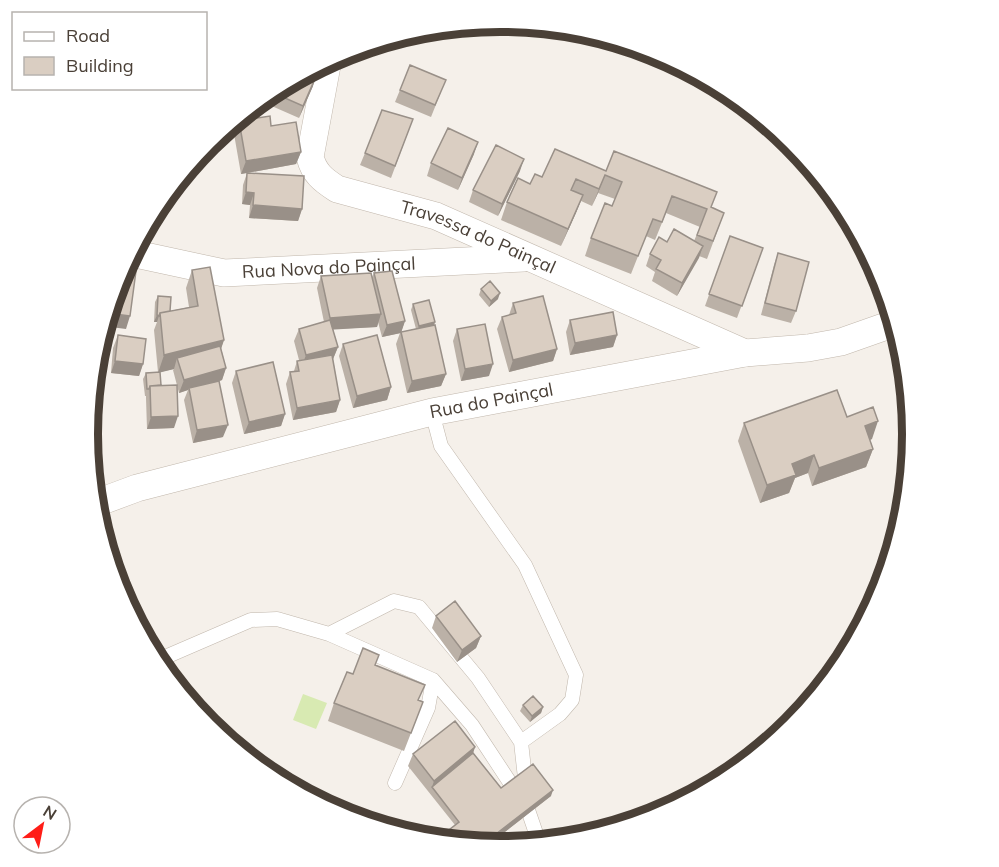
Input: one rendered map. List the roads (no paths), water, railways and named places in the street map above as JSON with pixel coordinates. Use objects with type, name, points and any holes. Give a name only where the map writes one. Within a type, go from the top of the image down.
[{"type":"street","name":"Travessa do Painçal","points":[[326,71],[310,157],[313,169],[323,180],[337,189],[436,216],[745,353]]},
{"type":"street","name":"Rua Nova do Painçal","points":[[143,248],[224,273],[528,258]]},
{"type":"street","name":"Rua do Painçal","points":[[103,501],[137,488],[432,412],[745,353],[808,348],[841,342],[887,326]]},
{"type":"lane","points":[[432,412],[441,446],[525,565],[576,675],[572,700],[560,714],[521,742]]},
{"type":"lane","points":[[329,634],[394,601],[419,606],[478,678],[521,742],[528,810],[536,834]]},
{"type":"lane","points":[[165,657],[251,620],[277,619],[329,634],[434,680],[472,725],[528,810]]},
{"type":"lane","points":[[395,783],[428,708],[434,680]]}]
